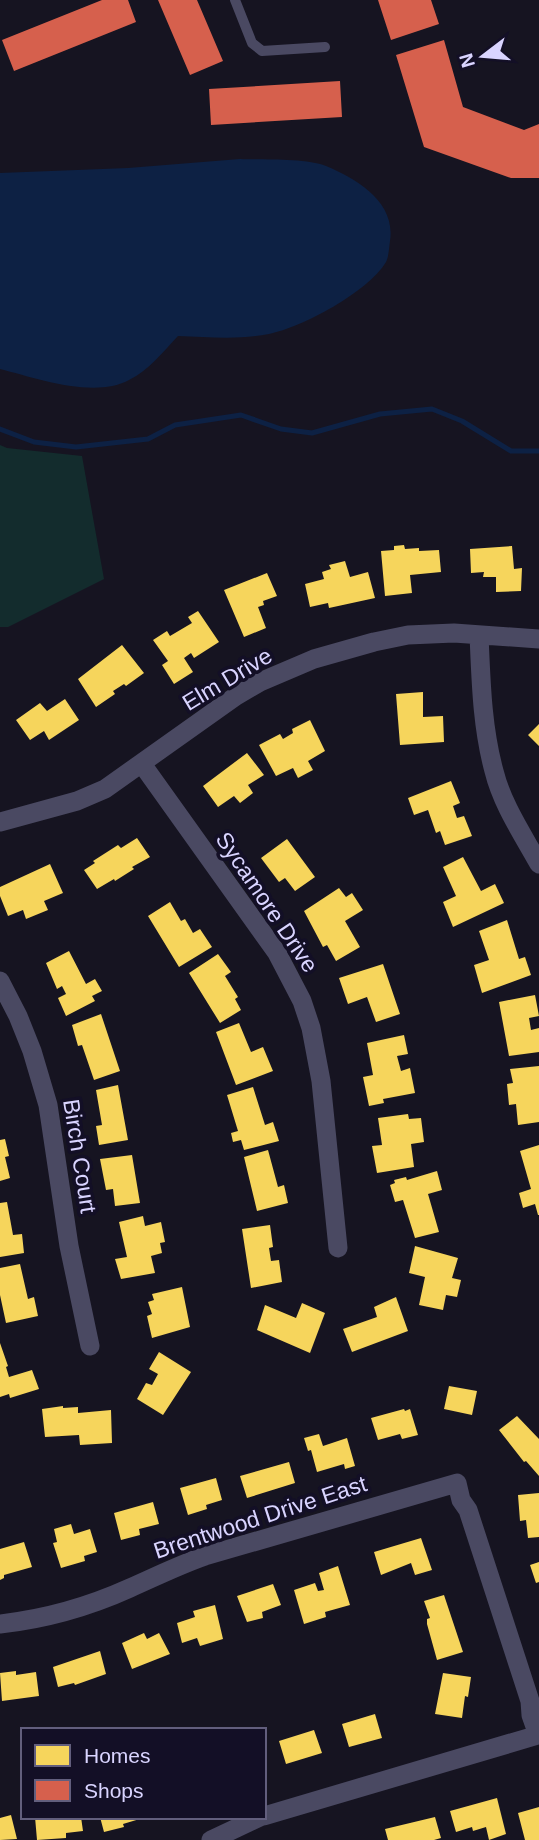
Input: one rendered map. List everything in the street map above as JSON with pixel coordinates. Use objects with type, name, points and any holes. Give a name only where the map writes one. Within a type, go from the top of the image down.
[{"type":"street","name":"Elm Drive","points":[[0,822],[77,801],[104,789],[236,696],[260,682],[314,659],[408,635],[454,633],[539,639]]},
{"type":"street","points":[[479,635],[482,700],[494,772],[513,817],[539,864]]},
{"type":"street","name":"Sycamore Drive","points":[[142,764],[277,953],[302,1001],[311,1028],[321,1081],[338,1248]]},
{"type":"street","name":"Birch Court","points":[[0,981],[23,1028],[48,1105],[69,1246],[90,1346]]},
{"type":"street","name":"Brentwood Drive East","points":[[0,1624],[44,1618],[88,1605],[177,1565],[457,1483],[526,1688],[538,1735]]},
{"type":"street","points":[[266,1815],[538,1735]]},
{"type":"street","points":[[211,1840],[256,1819]]},
{"type":"lane","points":[[235,0],[252,43],[262,51],[325,47]]},
{"type":"green space","points":[[0,445],[82,456],[104,579],[8,627],[0,627]]},
{"type":"water","points":[[240,159],[318,163],[361,185],[381,204],[387,215],[390,241],[386,262],[365,285],[350,296],[299,324],[269,334],[246,337],[178,336],[143,371],[115,385],[99,388],[65,385],[0,369],[0,173],[128,168]]},
{"type":"building: Homes","points":[[404,545],[405,549],[419,548],[419,551],[439,550],[441,572],[410,575],[412,593],[385,596],[381,551],[394,550],[394,546]]},
{"type":"building: Homes","points":[[512,546],[514,569],[522,568],[521,591],[496,592],[496,577],[483,577],[484,572],[471,573],[470,549]]},
{"type":"building: Homes","points":[[345,561],[350,577],[368,572],[375,598],[329,608],[328,603],[310,607],[305,584],[324,579],[322,572],[331,569],[329,565]]},
{"type":"building: Homes","points":[[267,573],[277,596],[263,601],[264,605],[258,607],[266,628],[244,637],[224,590]]},
{"type":"building: Homes","points":[[198,611],[219,642],[194,658],[191,653],[184,658],[193,672],[174,684],[162,665],[168,661],[153,640],[167,631],[170,636],[192,623],[188,617]]},
{"type":"building: Homes","points":[[122,645],[144,673],[126,686],[124,684],[113,691],[115,694],[96,707],[78,679]]},
{"type":"building: Homes","points":[[423,692],[423,717],[443,716],[444,742],[400,745],[396,694]]},
{"type":"building: Homes","points":[[65,699],[79,720],[49,740],[44,731],[30,740],[16,720],[40,703],[47,711]]},
{"type":"building: Homes","points":[[310,720],[325,751],[308,761],[313,770],[298,778],[293,768],[276,776],[259,745],[280,734],[283,739],[293,733],[292,729]]},
{"type":"building: Homes","points":[[539,724],[539,746],[528,735]]},
{"type":"building: Homes","points":[[247,753],[264,775],[248,785],[253,793],[240,803],[234,796],[218,807],[203,786]]},
{"type":"building: Homes","points":[[451,781],[460,803],[453,806],[457,818],[464,816],[472,836],[445,845],[440,831],[436,833],[428,810],[414,815],[408,798]]},
{"type":"building: Homes","points":[[137,838],[150,857],[115,881],[114,879],[97,889],[84,870],[118,845],[121,848]]},
{"type":"building: Homes","points":[[287,839],[315,877],[295,891],[285,878],[279,882],[261,858]]},
{"type":"building: Homes","points":[[463,857],[481,891],[495,884],[504,903],[453,927],[443,902],[456,896],[443,867]]},
{"type":"building: Homes","points":[[50,864],[63,893],[44,901],[48,910],[26,919],[23,910],[8,916],[0,896],[0,887]]},
{"type":"building: Homes","points":[[339,888],[346,897],[352,893],[363,910],[345,921],[360,947],[336,961],[327,945],[323,947],[304,911]]},
{"type":"building: Homes","points":[[170,902],[181,921],[185,919],[193,933],[200,929],[212,947],[179,967],[148,916]]},
{"type":"building: Homes","points":[[507,920],[519,959],[525,957],[531,975],[482,993],[474,965],[489,960],[479,931]]},
{"type":"building: Homes","points":[[69,951],[86,984],[95,979],[102,991],[92,996],[95,1001],[66,1016],[58,998],[66,994],[62,986],[57,989],[46,963]]},
{"type":"building: Homes","points":[[218,954],[231,972],[225,976],[238,997],[235,999],[241,1010],[220,1023],[189,973]]},
{"type":"building: Homes","points":[[383,964],[400,1014],[376,1022],[367,997],[348,1004],[339,978]]},
{"type":"building: Homes","points":[[535,995],[539,1016],[529,1018],[531,1030],[539,1028],[539,1052],[509,1056],[499,1002]]},
{"type":"building: Homes","points":[[101,1014],[120,1071],[94,1080],[82,1045],[78,1046],[72,1025]]},
{"type":"building: Homes","points":[[239,1023],[251,1052],[263,1047],[273,1071],[236,1085],[216,1032]]},
{"type":"building: Homes","points":[[404,1035],[408,1054],[397,1056],[401,1071],[410,1068],[415,1093],[383,1099],[384,1103],[369,1106],[363,1077],[373,1075],[367,1043]]},
{"type":"building: Homes","points":[[539,1066],[539,1122],[518,1125],[516,1104],[509,1105],[507,1084],[513,1083],[510,1069]]},
{"type":"building: Homes","points":[[118,1085],[128,1140],[99,1145],[96,1126],[102,1125],[96,1090]]},
{"type":"building: Homes","points":[[253,1087],[265,1125],[273,1122],[279,1141],[244,1150],[241,1140],[233,1142],[231,1133],[238,1131],[227,1095]]},
{"type":"building: Homes","points":[[408,1114],[409,1119],[421,1118],[424,1142],[411,1144],[414,1167],[377,1173],[372,1146],[382,1145],[378,1118]]},
{"type":"building: Homes","points":[[5,1139],[9,1156],[5,1157],[10,1178],[0,1181],[0,1140]]},
{"type":"building: Homes","points":[[539,1145],[538,1215],[535,1204],[523,1208],[519,1193],[531,1189],[520,1151]]},
{"type":"building: Homes","points":[[268,1150],[278,1187],[284,1185],[288,1203],[257,1211],[244,1157]]},
{"type":"building: Homes","points":[[132,1155],[140,1203],[115,1206],[113,1189],[106,1190],[100,1159]]},
{"type":"building: Homes","points":[[437,1171],[442,1190],[428,1194],[439,1232],[415,1238],[403,1200],[395,1202],[390,1185],[395,1183],[394,1180],[406,1177],[407,1180]]},
{"type":"building: Homes","points":[[7,1202],[13,1235],[22,1234],[24,1253],[0,1257],[0,1203]]},
{"type":"building: Homes","points":[[143,1216],[145,1226],[161,1222],[165,1242],[160,1243],[162,1253],[151,1256],[155,1273],[121,1279],[115,1259],[127,1257],[119,1222]]},
{"type":"building: Homes","points":[[270,1225],[273,1247],[269,1248],[271,1261],[279,1260],[282,1282],[251,1288],[242,1229]]},
{"type":"building: Homes","points":[[415,1246],[458,1258],[452,1278],[461,1280],[457,1297],[446,1295],[443,1310],[419,1305],[425,1277],[409,1273]]},
{"type":"building: Homes","points":[[20,1264],[28,1299],[34,1297],[38,1316],[6,1323],[0,1295],[0,1268]]},
{"type":"building: Homes","points":[[182,1287],[190,1327],[152,1338],[147,1316],[152,1314],[148,1302],[154,1300],[152,1294]]},
{"type":"building: Homes","points":[[396,1297],[408,1331],[352,1352],[343,1329],[377,1317],[374,1307]]},
{"type":"building: Homes","points":[[302,1303],[325,1313],[310,1353],[257,1330],[265,1305],[296,1318]]},
{"type":"building: Homes","points":[[0,1343],[9,1377],[32,1370],[39,1389],[10,1398],[9,1394],[0,1397]]},
{"type":"building: Homes","points":[[159,1352],[191,1372],[163,1415],[137,1399],[146,1383],[152,1385],[158,1374],[149,1369]]},
{"type":"building: Homes","points":[[449,1386],[477,1391],[472,1415],[444,1409]]},
{"type":"building: Homes","points":[[78,1407],[78,1413],[111,1410],[112,1443],[80,1445],[79,1435],[45,1437],[42,1409]]},
{"type":"building: Homes","points":[[410,1409],[418,1435],[402,1439],[400,1434],[378,1440],[371,1418]]},
{"type":"building: Homes","points":[[517,1416],[539,1439],[539,1476],[524,1462],[499,1430]]},
{"type":"building: Homes","points":[[319,1434],[323,1446],[347,1438],[355,1466],[345,1469],[344,1464],[317,1472],[311,1450],[308,1451],[304,1438]]},
{"type":"building: Homes","points":[[289,1462],[295,1483],[247,1498],[240,1476]]},
{"type":"building: Homes","points":[[216,1478],[222,1500],[206,1505],[207,1509],[188,1515],[180,1488]]},
{"type":"building: Homes","points":[[539,1493],[539,1537],[528,1538],[526,1520],[520,1521],[518,1495]]},
{"type":"building: Homes","points":[[153,1502],[159,1524],[139,1529],[140,1535],[121,1540],[114,1513]]},
{"type":"building: Homes","points":[[71,1524],[74,1534],[90,1529],[97,1552],[84,1556],[85,1561],[61,1568],[53,1543],[57,1542],[54,1529]]},
{"type":"building: Homes","points":[[421,1538],[432,1570],[415,1575],[411,1563],[381,1575],[374,1552]]},
{"type":"building: Homes","points":[[24,1542],[32,1567],[4,1575],[0,1580],[0,1549]]},
{"type":"building: Homes","points":[[539,1562],[539,1582],[536,1583],[530,1565]]},
{"type":"building: Homes","points":[[338,1566],[350,1605],[325,1612],[326,1617],[304,1624],[294,1590],[315,1583],[318,1591],[324,1590],[319,1573]]},
{"type":"building: Homes","points":[[273,1584],[281,1605],[262,1612],[263,1618],[247,1622],[237,1596]]},
{"type":"building: Homes","points":[[444,1595],[463,1652],[437,1660],[427,1624],[427,1619],[430,1618],[424,1601]]},
{"type":"building: Homes","points":[[215,1605],[223,1639],[200,1646],[197,1638],[182,1643],[177,1623],[195,1617],[193,1611]]},
{"type":"building: Homes","points":[[144,1633],[147,1639],[159,1633],[170,1654],[132,1669],[122,1643]]},
{"type":"building: Homes","points":[[100,1651],[106,1674],[75,1685],[74,1683],[58,1687],[53,1667]]},
{"type":"building: Homes","points":[[16,1671],[16,1675],[36,1672],[39,1696],[2,1701],[0,1673]]},
{"type":"building: Homes","points":[[443,1673],[471,1677],[462,1718],[435,1714]]},
{"type":"building: Homes","points":[[375,1714],[382,1738],[349,1747],[342,1724]]},
{"type":"building: Homes","points":[[314,1730],[322,1753],[286,1764],[279,1741]]},
{"type":"building: Homes","points":[[497,1798],[506,1834],[489,1840],[486,1827],[473,1831],[472,1827],[456,1832],[450,1811]]},
{"type":"building: Homes","points":[[539,1807],[539,1840],[525,1840],[518,1813]]},
{"type":"building: Homes","points":[[11,1815],[17,1839],[0,1840],[0,1818]]},
{"type":"building: Homes","points":[[435,1817],[441,1838],[388,1840],[385,1829]]},
{"type":"building: Homes","points":[[35,1819],[81,1819],[83,1831],[66,1833],[66,1838],[37,1840]]},
{"type":"building: Homes","points":[[101,1819],[140,1819],[123,1824],[124,1827],[104,1832]]},
{"type":"building: Shops","points":[[102,0],[128,0],[136,22],[14,71],[2,40]]},
{"type":"building: Shops","points":[[158,0],[197,0],[223,61],[190,75]]},
{"type":"building: Shops","points":[[378,0],[431,0],[439,24],[391,40]]},
{"type":"building: Shops","points":[[444,40],[463,107],[524,130],[539,124],[539,178],[511,178],[424,147],[396,55]]},
{"type":"building: Shops","points":[[340,81],[342,117],[211,125],[209,89]]},
{"type":"waterway","points":[[0,429],[34,442],[76,447],[148,439],[175,425],[241,415],[281,429],[312,433],[380,414],[432,409],[462,421],[511,451],[539,451]]}]
